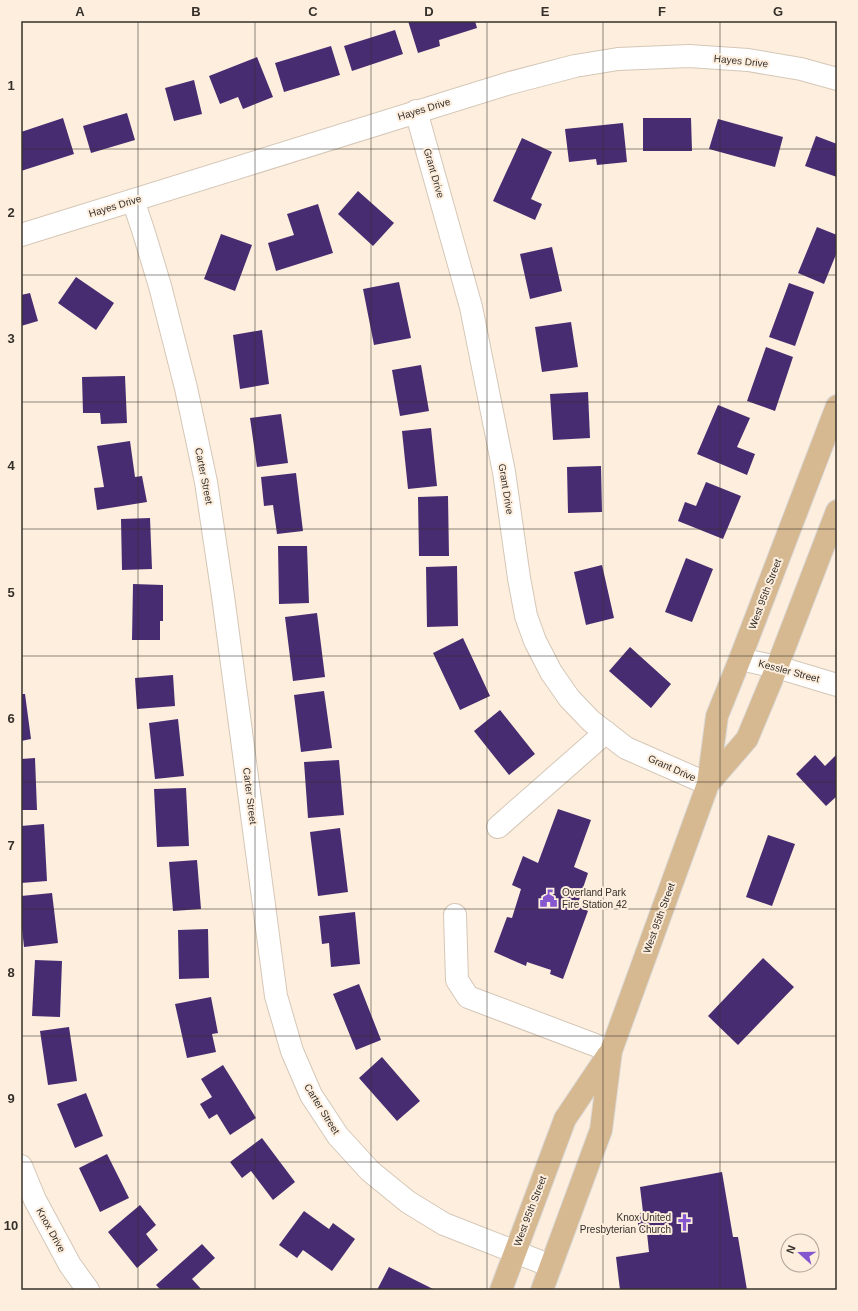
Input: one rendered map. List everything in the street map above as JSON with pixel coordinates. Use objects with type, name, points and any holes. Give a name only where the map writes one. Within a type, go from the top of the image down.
[{"type":"main road","name":"West 95th Street","points":[[542,1290],[601,1130],[610,1051],[708,784],[717,716],[837,406]]},
{"type":"main road","name":"West 95th Street","points":[[708,784],[747,739],[777,667],[837,511]]},
{"type":"main road","name":"West 95th Street","points":[[501,1290],[565,1118],[610,1051]]},
{"type":"street","name":"Hayes Drive","points":[[21,234],[416,111],[575,66],[618,60],[689,56],[748,60],[801,69],[837,79]]},
{"type":"street","name":"Grant Drive","points":[[416,111],[471,307],[504,472],[526,616],[535,641],[551,672],[569,698],[591,721],[626,748],[708,784]]},
{"type":"street","name":"Carter Street","points":[[133,200],[160,286],[186,388],[206,482],[223,596],[276,996],[292,1051],[311,1095],[338,1136],[370,1171],[408,1202],[444,1224],[551,1266]]},
{"type":"street","name":"Kessler Street","points":[[740,659],[777,667],[837,684]]},
{"type":"street","points":[[498,827],[606,732]]},
{"type":"street","points":[[455,915],[457,980],[468,996],[610,1051]]},
{"type":"street","name":"Knox Drive","points":[[21,1166],[35,1200],[70,1265],[88,1290]]},
{"type":"building","points":[[408,21],[475,21],[477,28],[439,40],[440,46],[418,53]]},
{"type":"building","points":[[395,30],[403,54],[352,71],[344,46]]},
{"type":"building","points":[[331,46],[340,75],[284,92],[275,63]]},
{"type":"building","points":[[257,57],[273,97],[243,109],[238,97],[220,104],[209,76]]},
{"type":"building","points":[[194,80],[202,114],[174,121],[165,88]]},
{"type":"building","points":[[127,113],[135,140],[91,153],[83,126]]},
{"type":"building","points":[[63,118],[74,154],[21,171],[21,132]]},
{"type":"building","points":[[643,118],[691,118],[692,151],[643,151]]},
{"type":"building","points":[[718,119],[783,137],[775,167],[709,149]]},
{"type":"building","points":[[623,123],[627,162],[597,165],[596,159],[569,162],[565,129]]},
{"type":"building","points":[[816,136],[837,144],[837,177],[805,166]]},
{"type":"building","points":[[522,138],[552,152],[531,199],[542,204],[535,220],[493,201]]},
{"type":"building","points":[[358,191],[394,223],[373,246],[338,214]]},
{"type":"building","points":[[318,204],[333,253],[276,271],[268,243],[294,235],[287,214]]},
{"type":"building","points":[[817,227],[837,235],[837,252],[824,284],[798,273]]},
{"type":"building","points":[[221,234],[252,245],[235,291],[204,279]]},
{"type":"building","points":[[552,247],[562,291],[530,299],[520,254]]},
{"type":"building","points":[[76,277],[114,303],[96,330],[58,303]]},
{"type":"building","points":[[399,282],[411,338],[374,345],[363,289]]},
{"type":"building","points":[[789,283],[814,292],[795,346],[769,337]]},
{"type":"building","points":[[30,293],[38,321],[21,326],[21,295]]},
{"type":"building","points":[[571,322],[578,367],[542,372],[535,327]]},
{"type":"building","points":[[262,330],[269,384],[240,389],[233,335]]},
{"type":"building","points":[[766,347],[793,357],[775,411],[747,401]]},
{"type":"building","points":[[421,365],[429,411],[400,416],[392,370]]},
{"type":"building","points":[[125,376],[127,423],[101,424],[100,413],[83,413],[82,377]]},
{"type":"building","points":[[588,392],[590,438],[553,440],[550,394]]},
{"type":"building","points":[[718,405],[750,418],[737,447],[755,454],[747,475],[697,454]]},
{"type":"building","points":[[281,414],[288,463],[257,467],[250,418]]},
{"type":"building","points":[[431,428],[437,486],[408,489],[402,431]]},
{"type":"building","points":[[130,441],[135,477],[142,476],[147,502],[97,510],[94,488],[104,487],[97,446]]},
{"type":"building","points":[[601,466],[602,512],[568,513],[567,467]]},
{"type":"building","points":[[296,473],[303,531],[277,534],[273,505],[264,506],[261,477]]},
{"type":"building","points":[[706,482],[741,496],[723,539],[678,521],[685,502],[696,506]]},
{"type":"building","points":[[448,496],[449,556],[419,556],[418,497]]},
{"type":"building","points":[[150,518],[152,569],[122,570],[121,519]]},
{"type":"building","points":[[278,546],[307,546],[309,603],[279,604]]},
{"type":"building","points":[[686,558],[713,569],[692,622],[665,612]]},
{"type":"building","points":[[602,565],[614,618],[586,625],[574,572]]},
{"type":"building","points":[[457,566],[458,626],[427,627],[426,567]]},
{"type":"building","points":[[133,584],[163,585],[163,621],[160,621],[160,640],[132,640]]},
{"type":"building","points":[[317,613],[325,677],[293,681],[285,617]]},
{"type":"building","points":[[463,638],[490,696],[460,710],[433,653]]},
{"type":"building","points":[[630,647],[671,684],[651,708],[609,671]]},
{"type":"building","points":[[173,675],[175,706],[137,709],[135,678]]},
{"type":"building","points":[[324,691],[332,748],[301,752],[294,695]]},
{"type":"building","points":[[21,694],[25,694],[31,739],[21,741]]},
{"type":"building","points":[[500,710],[535,754],[509,775],[474,731]]},
{"type":"building","points":[[178,719],[184,776],[155,779],[149,723]]},
{"type":"building","points":[[837,754],[837,796],[826,806],[796,774],[815,755],[825,766]]},
{"type":"building","points":[[35,758],[37,810],[21,810],[21,759]]},
{"type":"building","points":[[339,760],[344,815],[308,818],[304,762]]},
{"type":"building","points":[[186,788],[189,846],[157,847],[154,789]]},
{"type":"building","name":"Overland Park Fire Station 42","points":[[558,809],[591,820],[574,867],[588,873],[577,906],[588,911],[563,979],[550,974],[551,970],[527,962],[526,966],[494,952],[507,917],[512,918],[521,889],[512,885],[523,856],[538,863]]},
{"type":"building","points":[[44,824],[47,881],[21,883],[21,826]]},
{"type":"building","points":[[340,828],[348,892],[318,896],[310,832]]},
{"type":"building","points":[[768,835],[795,844],[772,906],[746,897]]},
{"type":"building","points":[[197,860],[201,909],[173,911],[169,862]]},
{"type":"building","points":[[52,893],[58,943],[24,947],[21,919],[21,896]]},
{"type":"building","points":[[355,912],[360,964],[331,967],[329,943],[322,944],[319,916]]},
{"type":"building","points":[[208,929],[209,978],[179,979],[178,930]]},
{"type":"building","points":[[763,958],[794,987],[738,1045],[708,1016]]},
{"type":"building","points":[[35,960],[62,961],[60,1017],[32,1016]]},
{"type":"building","points":[[359,984],[381,1040],[356,1050],[333,994]]},
{"type":"building","points":[[211,997],[218,1033],[212,1034],[216,1052],[187,1058],[175,1004]]},
{"type":"building","points":[[69,1027],[77,1081],[48,1085],[40,1031]]},
{"type":"building","points":[[382,1057],[420,1101],[397,1121],[359,1078]]},
{"type":"building","points":[[223,1065],[256,1118],[230,1135],[217,1114],[209,1119],[200,1104],[212,1097],[201,1079]]},
{"type":"building","points":[[86,1093],[103,1136],[75,1148],[57,1104]]},
{"type":"building","points":[[262,1138],[295,1182],[273,1200],[251,1171],[242,1178],[230,1162]]},
{"type":"building","points":[[107,1154],[129,1198],[100,1212],[79,1168]]},
{"type":"building","name":"Knox United Presbyterian Church","points":[[722,1172],[733,1237],[738,1237],[747,1290],[620,1290],[616,1257],[649,1252],[647,1233],[639,1234],[637,1214],[643,1212],[640,1187]]},
{"type":"building","points":[[140,1205],[156,1225],[146,1234],[158,1250],[137,1268],[108,1232]]},
{"type":"building","points":[[304,1211],[329,1229],[333,1223],[355,1239],[332,1271],[303,1250],[297,1258],[279,1245]]},
{"type":"building","points":[[202,1244],[215,1258],[192,1279],[202,1290],[161,1290],[156,1285]]},
{"type":"building","points":[[389,1267],[435,1290],[377,1290]]},
{"type":"place","name":"Overland Park Fire Station 42","points":[[549,898]]},
{"type":"place","name":"Knox United Presbyterian Church","points":[[684,1223]]}]
